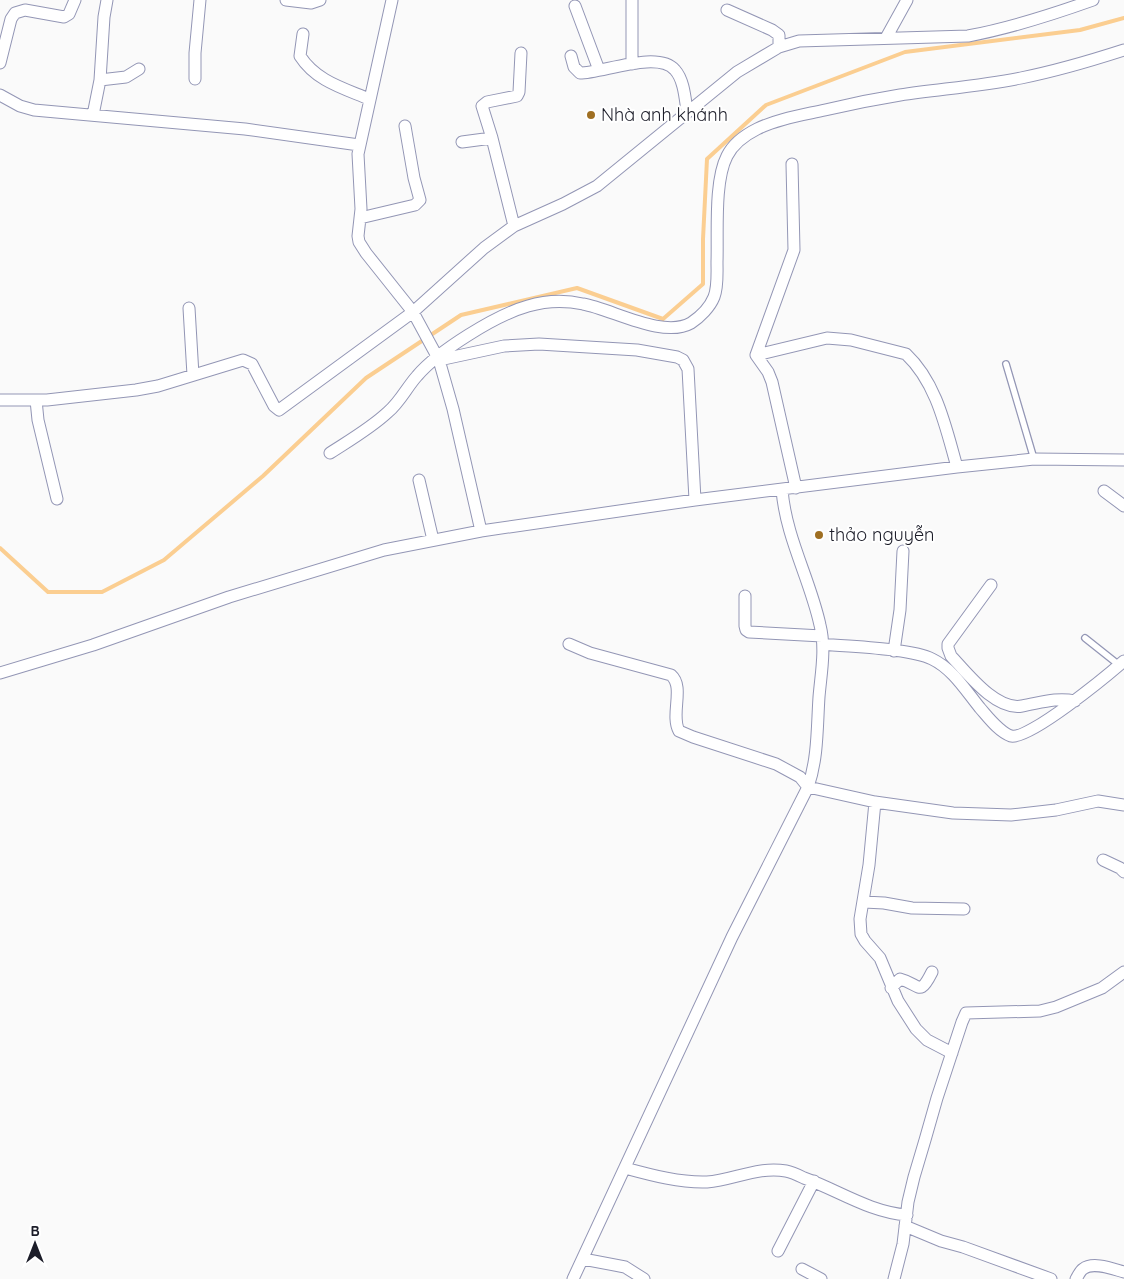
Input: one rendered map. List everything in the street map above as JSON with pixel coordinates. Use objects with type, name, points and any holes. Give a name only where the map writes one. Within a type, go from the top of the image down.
[{"type":"street","points":[[0,63],[11,19],[15,13],[25,10],[64,17],[69,14],[75,0]]},
{"type":"street","points":[[93,115],[100,80],[104,17],[107,0]]},
{"type":"street","points":[[194,79],[194,53],[200,0]]},
{"type":"street","points":[[286,0],[311,3],[320,0]]},
{"type":"street","points":[[392,0],[359,145],[360,218],[358,236],[362,247],[415,317],[437,355],[453,409],[481,531]]},
{"type":"street","points":[[632,0],[632,64]]},
{"type":"street","points":[[886,38],[907,0]]},
{"type":"street","points":[[0,400],[36,400],[136,390],[194,375],[240,360],[252,364],[274,406],[279,410],[415,317],[484,248],[514,226],[597,186],[737,72],[780,47],[799,41],[977,34],[1048,16],[1092,0]]},
{"type":"street","points":[[575,6],[599,70]]},
{"type":"street","points":[[727,10],[772,30],[780,37],[780,47]]},
{"type":"street","points":[[304,34],[300,56],[312,71],[326,82],[369,99]]},
{"type":"street","points":[[330,453],[388,413],[417,375],[437,355],[496,318],[529,305],[544,302],[583,303],[662,327],[677,328],[694,321],[703,314],[715,295],[719,185],[722,169],[727,156],[734,146],[744,136],[758,128],[784,120],[897,95],[982,84],[1054,71],[1124,50]]},
{"type":"street","points":[[514,226],[482,106],[487,102],[517,96],[521,53]]},
{"type":"street","points":[[571,56],[577,72],[583,74],[632,64],[657,62],[666,64],[675,70],[682,86],[688,111]]},
{"type":"street","points":[[100,80],[126,77],[139,69]]},
{"type":"street","points":[[0,94],[14,103],[34,110],[245,129],[359,145]]},
{"type":"street","points":[[360,218],[415,204],[420,200],[414,178],[405,126]]},
{"type":"street","points":[[462,142],[492,138]]},
{"type":"street","points":[[756,355],[794,250],[792,164]]},
{"type":"street","points":[[189,308],[194,375]]},
{"type":"street","points":[[756,355],[827,338],[851,340],[906,354],[912,360],[934,395],[957,467]]},
{"type":"street","points":[[437,355],[504,346],[539,344],[637,350],[677,357],[687,365],[688,369],[695,500]]},
{"type":"street","points":[[756,355],[768,372],[774,387],[796,488]]},
{"type":"street","points":[[36,400],[38,420],[57,499]]},
{"type":"street","points":[[0,673],[93,645],[229,596],[384,550],[433,540],[481,531],[695,500],[957,467],[1034,459],[1124,460]]},
{"type":"street","points":[[419,480],[433,540]]},
{"type":"street","points":[[573,1279],[732,936],[808,787],[813,769],[818,730],[822,640],[814,603],[787,526],[782,490]]},
{"type":"street","points":[[1104,491],[1124,506]]},
{"type":"street","points":[[894,651],[900,610],[903,551]]},
{"type":"street","points":[[991,585],[948,644],[951,656],[986,692],[1004,705],[1015,708],[1059,699],[1075,701]]},
{"type":"street","points":[[745,596],[745,626],[748,632],[822,640],[922,655],[930,658],[943,666],[960,683],[992,722],[1013,736],[1026,732],[1075,701],[1122,663]]},
{"type":"street","points":[[569,644],[590,653],[671,675],[677,682],[676,723],[679,731],[776,764],[800,777],[808,787],[875,802],[954,813],[1011,815],[1056,810],[1098,801],[1124,805]]},
{"type":"street","points":[[875,802],[864,902],[860,919],[861,934],[880,958],[891,988],[916,1030],[927,1040],[952,1053]]},
{"type":"street","points":[[1103,860],[1124,872]]},
{"type":"street","points":[[864,902],[912,908],[964,909]]},
{"type":"street","points":[[891,988],[900,979],[916,987],[922,987],[926,985],[932,972]]},
{"type":"street","points":[[894,1279],[903,1244],[914,1176],[926,1140],[936,1098],[966,1013],[1040,1011],[1056,1007],[1102,988],[1124,972]]},
{"type":"street","points":[[625,1168],[650,1175],[694,1182],[709,1182],[758,1170],[786,1171],[906,1220],[940,1241],[963,1247],[1051,1279]]},
{"type":"street","points":[[778,1251],[814,1181]]},
{"type":"street","points":[[583,1259],[625,1267],[644,1279]]},
{"type":"street","points":[[1076,1279],[1082,1269],[1090,1266],[1124,1272]]},
{"type":"street","points":[[802,1270],[821,1279]]},
{"type":"lane","points":[[1006,364],[1034,459]]},
{"type":"lane","points":[[1085,638],[1122,663]]},
{"type":"waterway","points":[[0,548],[48,592],[102,592],[164,560],[263,476],[366,378],[461,315],[577,288],[663,319],[703,284],[707,159],[766,105],[905,52],[1080,30],[1124,18]]},
{"type":"place","name":"Nhà anh khánh","points":[[591,115]]},
{"type":"place","name":"thảo nguyễn","points":[[819,535]]}]
